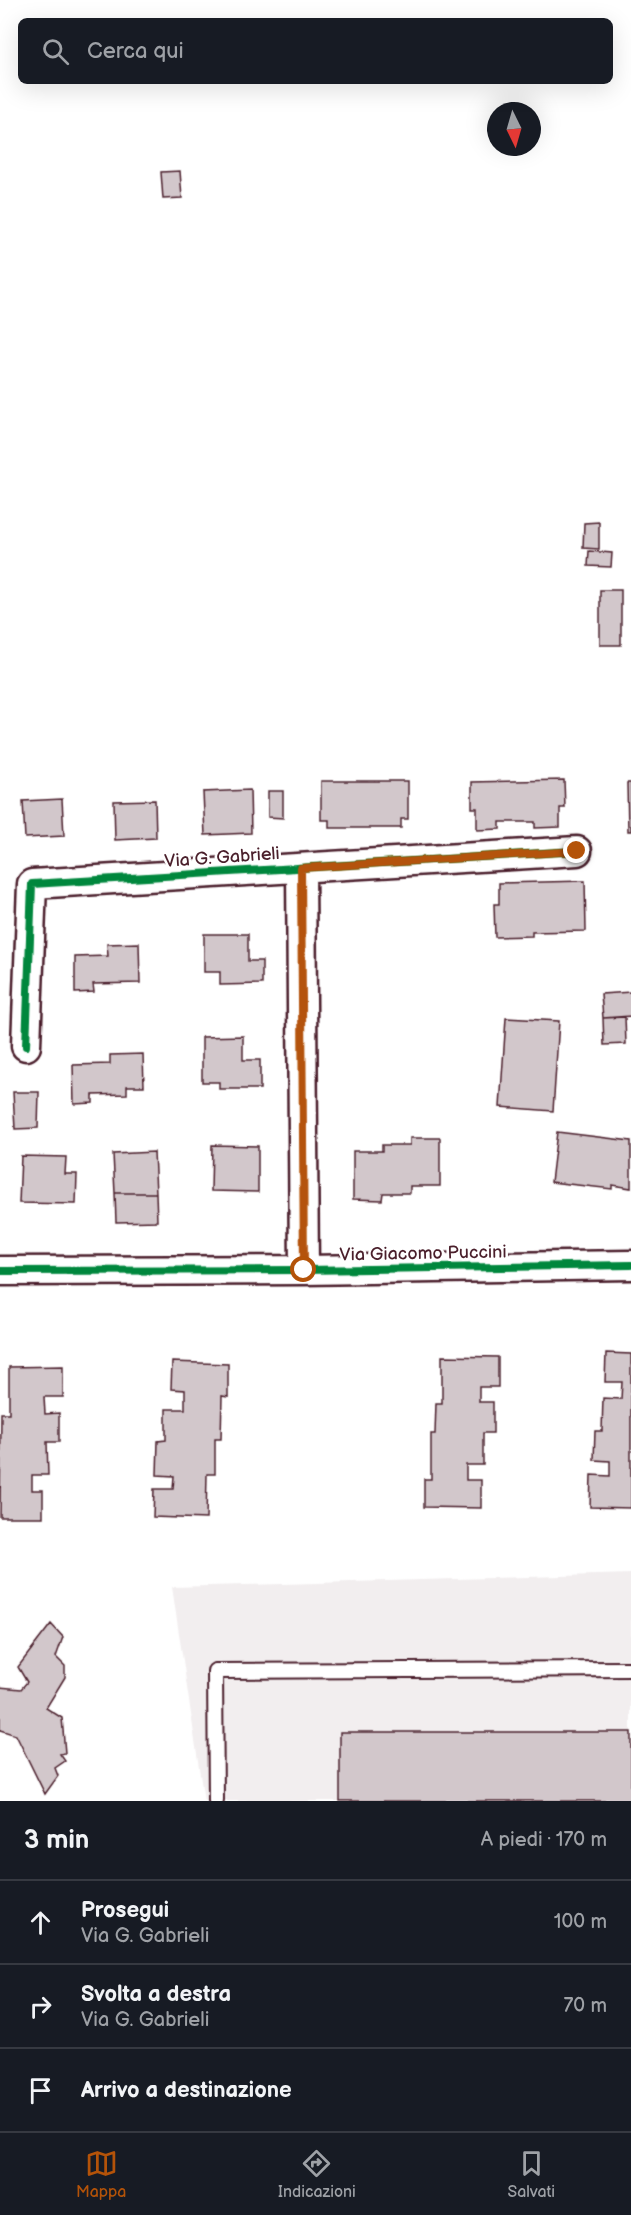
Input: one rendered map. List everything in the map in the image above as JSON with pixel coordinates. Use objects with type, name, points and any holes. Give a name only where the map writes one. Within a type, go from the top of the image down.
[{"type":"street","name":"Via G. Gabrieli","points":[[26,1046],[32,884],[577,851]]},
{"type":"street","name":"Via G. Gabrieli","points":[[301,868],[304,1270]]},
{"type":"street","name":"Via Giacomo Puccini","points":[[0,1271],[304,1270],[631,1265]]},
{"type":"lane","points":[[216,1801],[215,1671],[631,1669]]},
{"type":"shaded area","points":[[631,1574],[631,1801],[204,1801],[172,1587]]},
{"type":"building","points":[[180,171],[182,198],[163,199],[161,172]]},
{"type":"building","points":[[599,522],[599,549],[583,548],[584,523]]},
{"type":"building","points":[[589,551],[612,553],[611,567],[588,566]]},
{"type":"building","points":[[600,590],[621,590],[621,645],[600,645]]},
{"type":"building","points":[[564,780],[565,808],[560,808],[560,827],[535,828],[535,822],[500,822],[500,829],[477,830],[477,808],[472,808],[472,782]]},
{"type":"building","points":[[321,781],[408,781],[408,819],[401,819],[401,828],[329,828],[329,820],[321,820]]},
{"type":"building","points":[[627,783],[631,783],[631,831],[628,831]]},
{"type":"building","points":[[250,790],[251,833],[205,835],[203,792]]},
{"type":"building","points":[[268,791],[283,791],[283,818],[268,817]]},
{"type":"building","points":[[62,799],[64,836],[25,838],[23,801]]},
{"type":"building","points":[[155,800],[156,838],[115,840],[114,801]]},
{"type":"building","points":[[585,881],[586,931],[532,932],[532,936],[495,937],[494,904],[499,904],[499,883]]},
{"type":"building","points":[[204,934],[248,934],[248,961],[262,961],[262,984],[220,985],[220,972],[204,972]]},
{"type":"building","points":[[139,943],[140,983],[93,984],[94,992],[75,993],[75,957],[108,956],[107,944]]},
{"type":"building","points":[[631,992],[631,1016],[603,1018],[601,994]]},
{"type":"building","points":[[625,1017],[626,1044],[604,1045],[603,1018]]},
{"type":"building","points":[[506,1018],[559,1021],[553,1111],[500,1107]]},
{"type":"building","points":[[243,1036],[243,1060],[260,1060],[260,1089],[219,1089],[219,1082],[202,1082],[202,1037]]},
{"type":"building","points":[[143,1054],[144,1086],[127,1086],[127,1094],[93,1095],[93,1103],[74,1104],[73,1065],[110,1064],[110,1055]]},
{"type":"building","points":[[13,1092],[39,1092],[38,1128],[15,1129]]},
{"type":"building","points":[[557,1132],[631,1141],[631,1188],[612,1185],[612,1189],[551,1182]]},
{"type":"building","points":[[410,1138],[440,1138],[440,1186],[410,1186],[410,1193],[383,1193],[382,1200],[353,1199],[353,1151],[382,1151],[382,1145],[410,1145]]},
{"type":"building","points":[[212,1145],[258,1146],[258,1192],[211,1191]]},
{"type":"building","points":[[154,1152],[156,1193],[115,1193],[113,1154]]},
{"type":"building","points":[[21,1156],[66,1157],[65,1174],[77,1174],[76,1204],[19,1203]]},
{"type":"building","points":[[115,1193],[156,1193],[157,1221],[116,1222]]},
{"type":"building","points":[[606,1353],[631,1354],[631,1508],[590,1507],[591,1475],[610,1476],[610,1461],[594,1460],[595,1431],[602,1431],[603,1398],[621,1399],[622,1382],[605,1382]]},
{"type":"building","points":[[442,1356],[498,1357],[498,1387],[479,1387],[479,1402],[493,1402],[493,1433],[483,1433],[483,1465],[466,1465],[466,1480],[481,1480],[481,1508],[424,1507],[424,1479],[431,1479],[431,1434],[435,1434],[436,1403],[442,1403]]},
{"type":"building","points":[[172,1362],[228,1364],[228,1397],[222,1396],[221,1439],[215,1439],[215,1474],[207,1474],[206,1519],[153,1517],[154,1489],[173,1489],[174,1476],[157,1475],[158,1441],[166,1440],[166,1409],[185,1409],[185,1390],[171,1389]]},
{"type":"building","points":[[63,1366],[63,1397],[44,1397],[45,1414],[59,1413],[59,1442],[47,1442],[48,1475],[32,1475],[32,1490],[43,1490],[43,1517],[0,1517],[1,1413],[9,1413],[9,1367]]},
{"type":"building","points":[[51,1624],[63,1637],[56,1657],[65,1666],[65,1677],[46,1708],[62,1718],[65,1753],[60,1754],[65,1761],[55,1768],[58,1776],[45,1794],[16,1735],[0,1730],[0,1687],[21,1689],[27,1682],[18,1667]]},
{"type":"building","points":[[340,1732],[631,1732],[631,1801],[340,1801]]},
{"type":"cycle path","points":[[26,1046],[32,884],[577,851]]},
{"type":"cycle path","points":[[0,1271],[304,1270],[631,1265]]},
{"type":"route","points":[[304,1270],[301,868],[577,851]]}]
